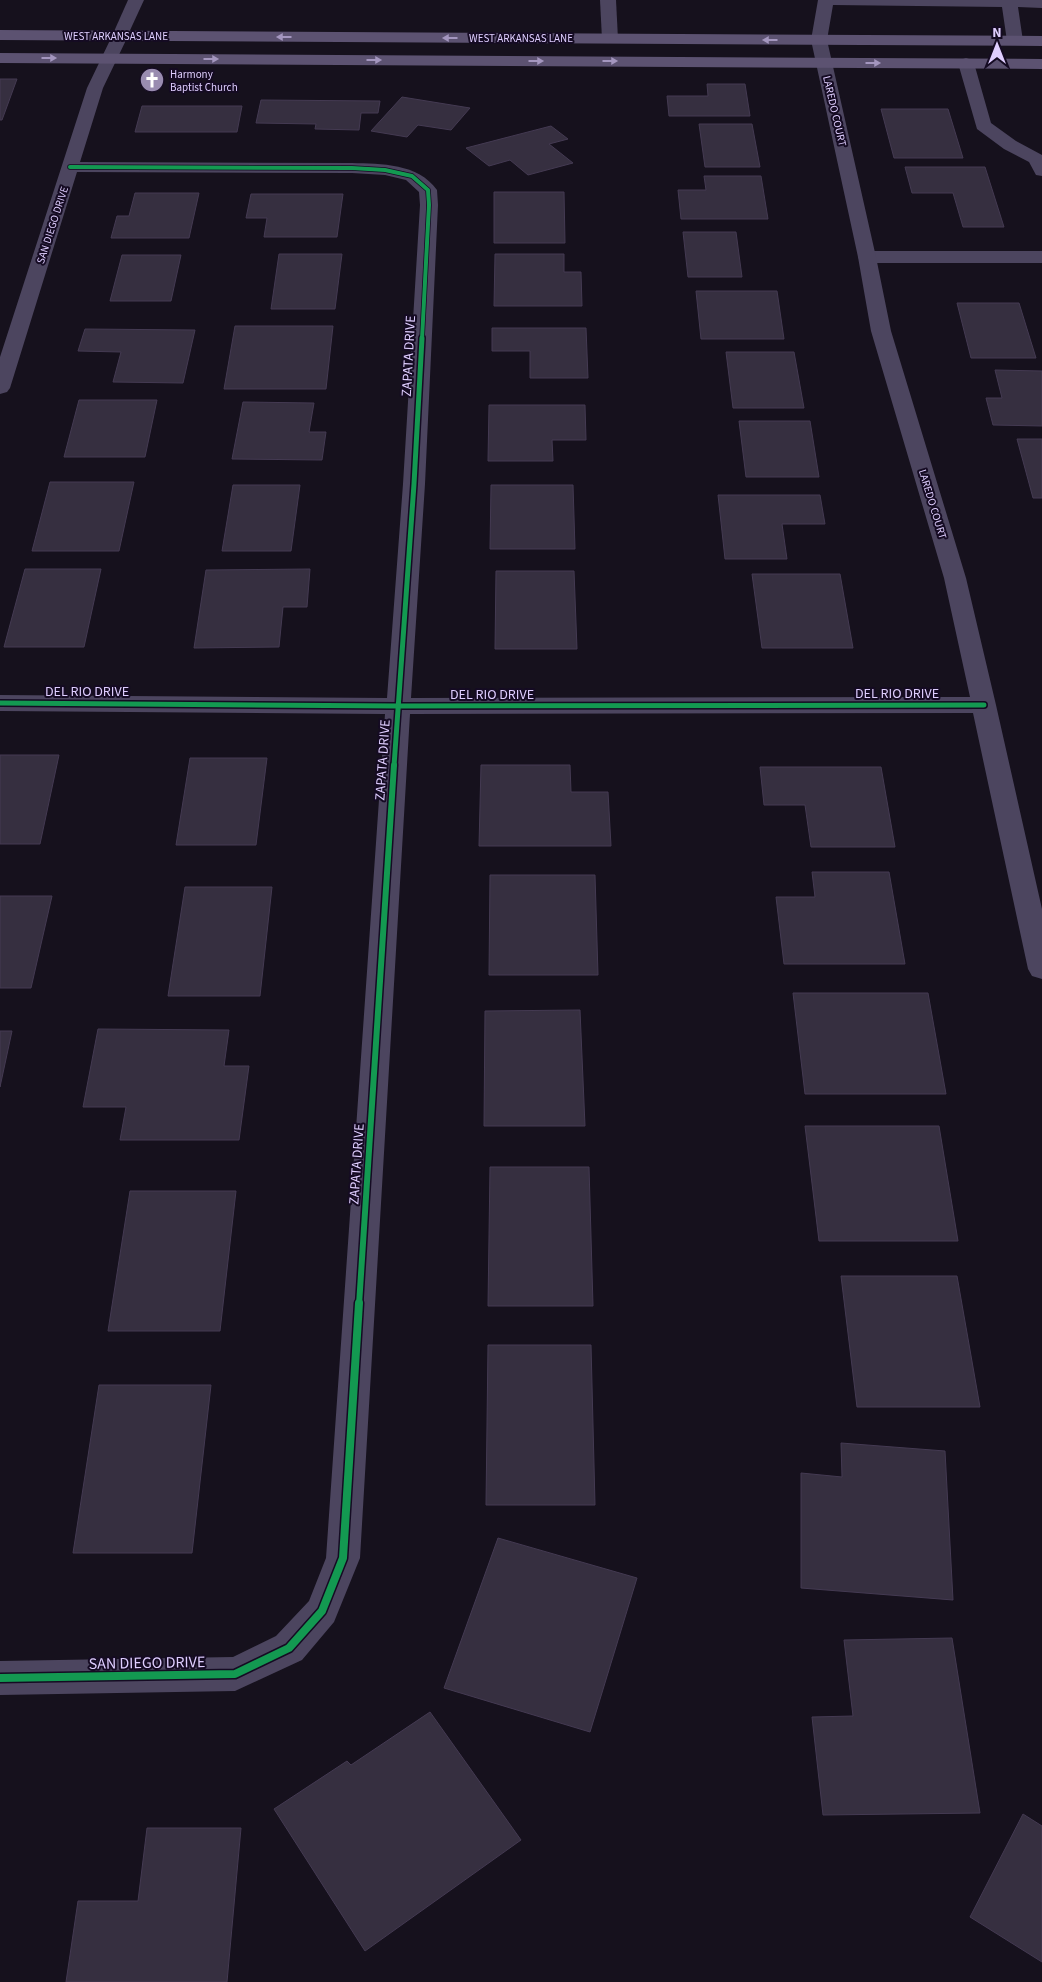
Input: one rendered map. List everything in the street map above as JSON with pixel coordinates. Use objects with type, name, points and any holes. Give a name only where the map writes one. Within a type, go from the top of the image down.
[{"type":"main road","name":"WEST ARKANSAS LANE","points":[[0,35],[1042,41]]},
{"type":"main road","name":"WEST ARKANSAS LANE","points":[[0,58],[1042,64]]},
{"type":"street","name":"SAN DIEGO DRIVE","points":[[0,388],[95,88],[136,0]]},
{"type":"street","points":[[608,0],[610,39]]},
{"type":"street","points":[[819,40],[827,0],[1042,3]]},
{"type":"street","points":[[1010,2],[1015,41]]},
{"type":"street","name":"LAREDO COURT","points":[[819,40],[867,258],[881,331],[955,578],[1042,969]]},
{"type":"street","points":[[966,63],[983,125],[1010,146],[1036,159],[1042,171]]},
{"type":"street","name":"ZAPATA DRIVE","points":[[70,167],[352,168],[385,170],[412,176],[428,190],[429,205],[414,484],[398,706],[344,1558],[322,1610],[289,1648]]},
{"type":"street","points":[[867,258],[1042,258]]},
{"type":"street","name":"DEL RIO DRIVE","points":[[0,703],[398,706],[984,705]]},
{"type":"street","name":"SAN DIEGO DRIVE","points":[[0,1678],[235,1674],[289,1648]]},
{"type":"building","points":[[0,79],[17,79],[2,120],[0,120]]},
{"type":"building","points":[[707,84],[745,84],[750,116],[669,116],[667,96],[708,96]]},
{"type":"building","points":[[402,97],[470,108],[451,130],[418,125],[407,137],[371,131]]},
{"type":"building","points":[[261,100],[380,101],[378,113],[361,113],[359,130],[315,129],[316,124],[256,123]]},
{"type":"building","points":[[142,106],[242,106],[237,132],[135,132]]},
{"type":"building","points":[[881,109],[948,109],[963,158],[894,158]]},
{"type":"building","points":[[699,124],[752,124],[760,167],[705,167]]},
{"type":"building","points":[[551,126],[568,139],[549,144],[573,163],[528,175],[510,160],[489,166],[466,148]]},
{"type":"building","points":[[905,167],[985,167],[1004,227],[963,227],[953,193],[912,193]]},
{"type":"building","points":[[704,176],[761,176],[768,219],[681,219],[678,190],[706,190]]},
{"type":"building","points":[[494,192],[564,192],[565,243],[494,243]]},
{"type":"building","points":[[135,193],[199,193],[189,238],[111,238],[117,216],[129,216]]},
{"type":"building","points":[[251,194],[343,194],[337,237],[264,237],[267,218],[246,218]]},
{"type":"building","points":[[683,232],[736,232],[742,277],[688,277]]},
{"type":"building","points":[[279,254],[342,254],[335,309],[271,309]]},
{"type":"building","points":[[495,254],[564,254],[564,272],[581,272],[582,306],[494,306]]},
{"type":"building","points":[[122,255],[181,255],[171,301],[110,301]]},
{"type":"building","points":[[696,291],[777,291],[784,339],[701,339]]},
{"type":"building","points":[[957,303],[1019,303],[1036,358],[971,358]]},
{"type":"building","points":[[235,326],[333,326],[326,389],[224,389]]},
{"type":"building","points":[[492,328],[586,328],[588,378],[530,378],[530,351],[492,351]]},
{"type":"building","points":[[85,329],[195,330],[183,383],[113,382],[121,352],[78,351]]},
{"type":"building","points":[[726,352],[794,352],[804,408],[733,408]]},
{"type":"building","points":[[995,370],[1042,371],[1042,426],[993,425],[986,398],[1002,398]]},
{"type":"building","points":[[79,400],[157,400],[145,457],[64,457]]},
{"type":"building","points":[[243,402],[314,403],[309,432],[326,432],[322,460],[232,459]]},
{"type":"building","points":[[489,405],[585,405],[586,440],[552,440],[553,461],[488,461]]},
{"type":"building","points":[[739,421],[810,421],[819,477],[746,477]]},
{"type":"building","points":[[1017,439],[1042,439],[1042,498],[1033,498]]},
{"type":"building","points":[[50,482],[134,482],[119,551],[32,551]]},
{"type":"building","points":[[233,485],[300,485],[291,551],[222,551]]},
{"type":"building","points":[[491,485],[573,485],[575,549],[490,549]]},
{"type":"building","points":[[718,495],[820,495],[825,524],[782,524],[787,559],[725,559]]},
{"type":"building","points":[[25,569],[101,569],[84,647],[4,647]]},
{"type":"building","points":[[310,569],[307,607],[283,607],[279,647],[194,648],[206,570]]},
{"type":"building","points":[[496,571],[574,571],[577,649],[495,649]]},
{"type":"building","points":[[752,574],[840,574],[853,648],[762,648]]},
{"type":"building","points":[[0,755],[59,755],[40,844],[0,844]]},
{"type":"building","points":[[190,758],[267,758],[256,845],[176,845]]},
{"type":"building","points":[[481,765],[570,765],[571,792],[608,792],[611,846],[479,846]]},
{"type":"building","points":[[760,767],[881,767],[895,847],[811,847],[805,805],[764,805]]},
{"type":"building","points":[[812,872],[889,872],[905,964],[784,964],[776,897],[815,897]]},
{"type":"building","points":[[490,875],[595,875],[598,975],[489,975]]},
{"type":"building","points":[[185,887],[272,887],[260,996],[168,996]]},
{"type":"building","points":[[0,896],[52,896],[31,988],[0,988]]},
{"type":"building","points":[[793,993],[928,993],[946,1094],[805,1094]]},
{"type":"building","points":[[580,1010],[585,1126],[484,1126],[485,1011]]},
{"type":"building","points":[[98,1029],[229,1030],[224,1066],[249,1066],[239,1140],[120,1140],[126,1107],[83,1107]]},
{"type":"building","points":[[0,1031],[12,1031],[0,1087]]},
{"type":"building","points":[[805,1126],[939,1126],[958,1241],[819,1241]]},
{"type":"building","points":[[490,1167],[589,1167],[593,1306],[488,1306]]},
{"type":"building","points":[[130,1191],[236,1191],[220,1331],[108,1331]]},
{"type":"building","points":[[841,1276],[957,1276],[980,1407],[857,1407]]},
{"type":"building","points":[[488,1345],[591,1345],[595,1505],[486,1505]]},
{"type":"building","points":[[99,1385],[211,1385],[192,1553],[73,1553]]},
{"type":"building","points":[[841,1443],[945,1451],[953,1600],[801,1588],[801,1473],[842,1477]]},
{"type":"building","points":[[498,1538],[637,1578],[590,1732],[444,1688]]},
{"type":"building","points":[[952,1638],[980,1813],[823,1815],[812,1717],[853,1716],[844,1640]]},
{"type":"building","points":[[430,1712],[521,1840],[365,1951],[274,1809],[347,1761],[351,1765]]},
{"type":"building","points":[[1023,1814],[1042,1826],[1042,1962],[970,1917]]},
{"type":"building","points":[[147,1828],[241,1828],[227,1982],[66,1982],[78,1901],[138,1901]]},
{"type":"cycle path","points":[[0,1678],[235,1674],[289,1648],[322,1611],[343,1558],[414,484],[429,205],[428,190],[412,176],[385,170],[352,168],[70,167]]},
{"type":"cycle path","points":[[0,703],[398,706],[984,705]]},
{"type":"place","name":"Harmony Baptist Church","points":[[152,80]]}]
